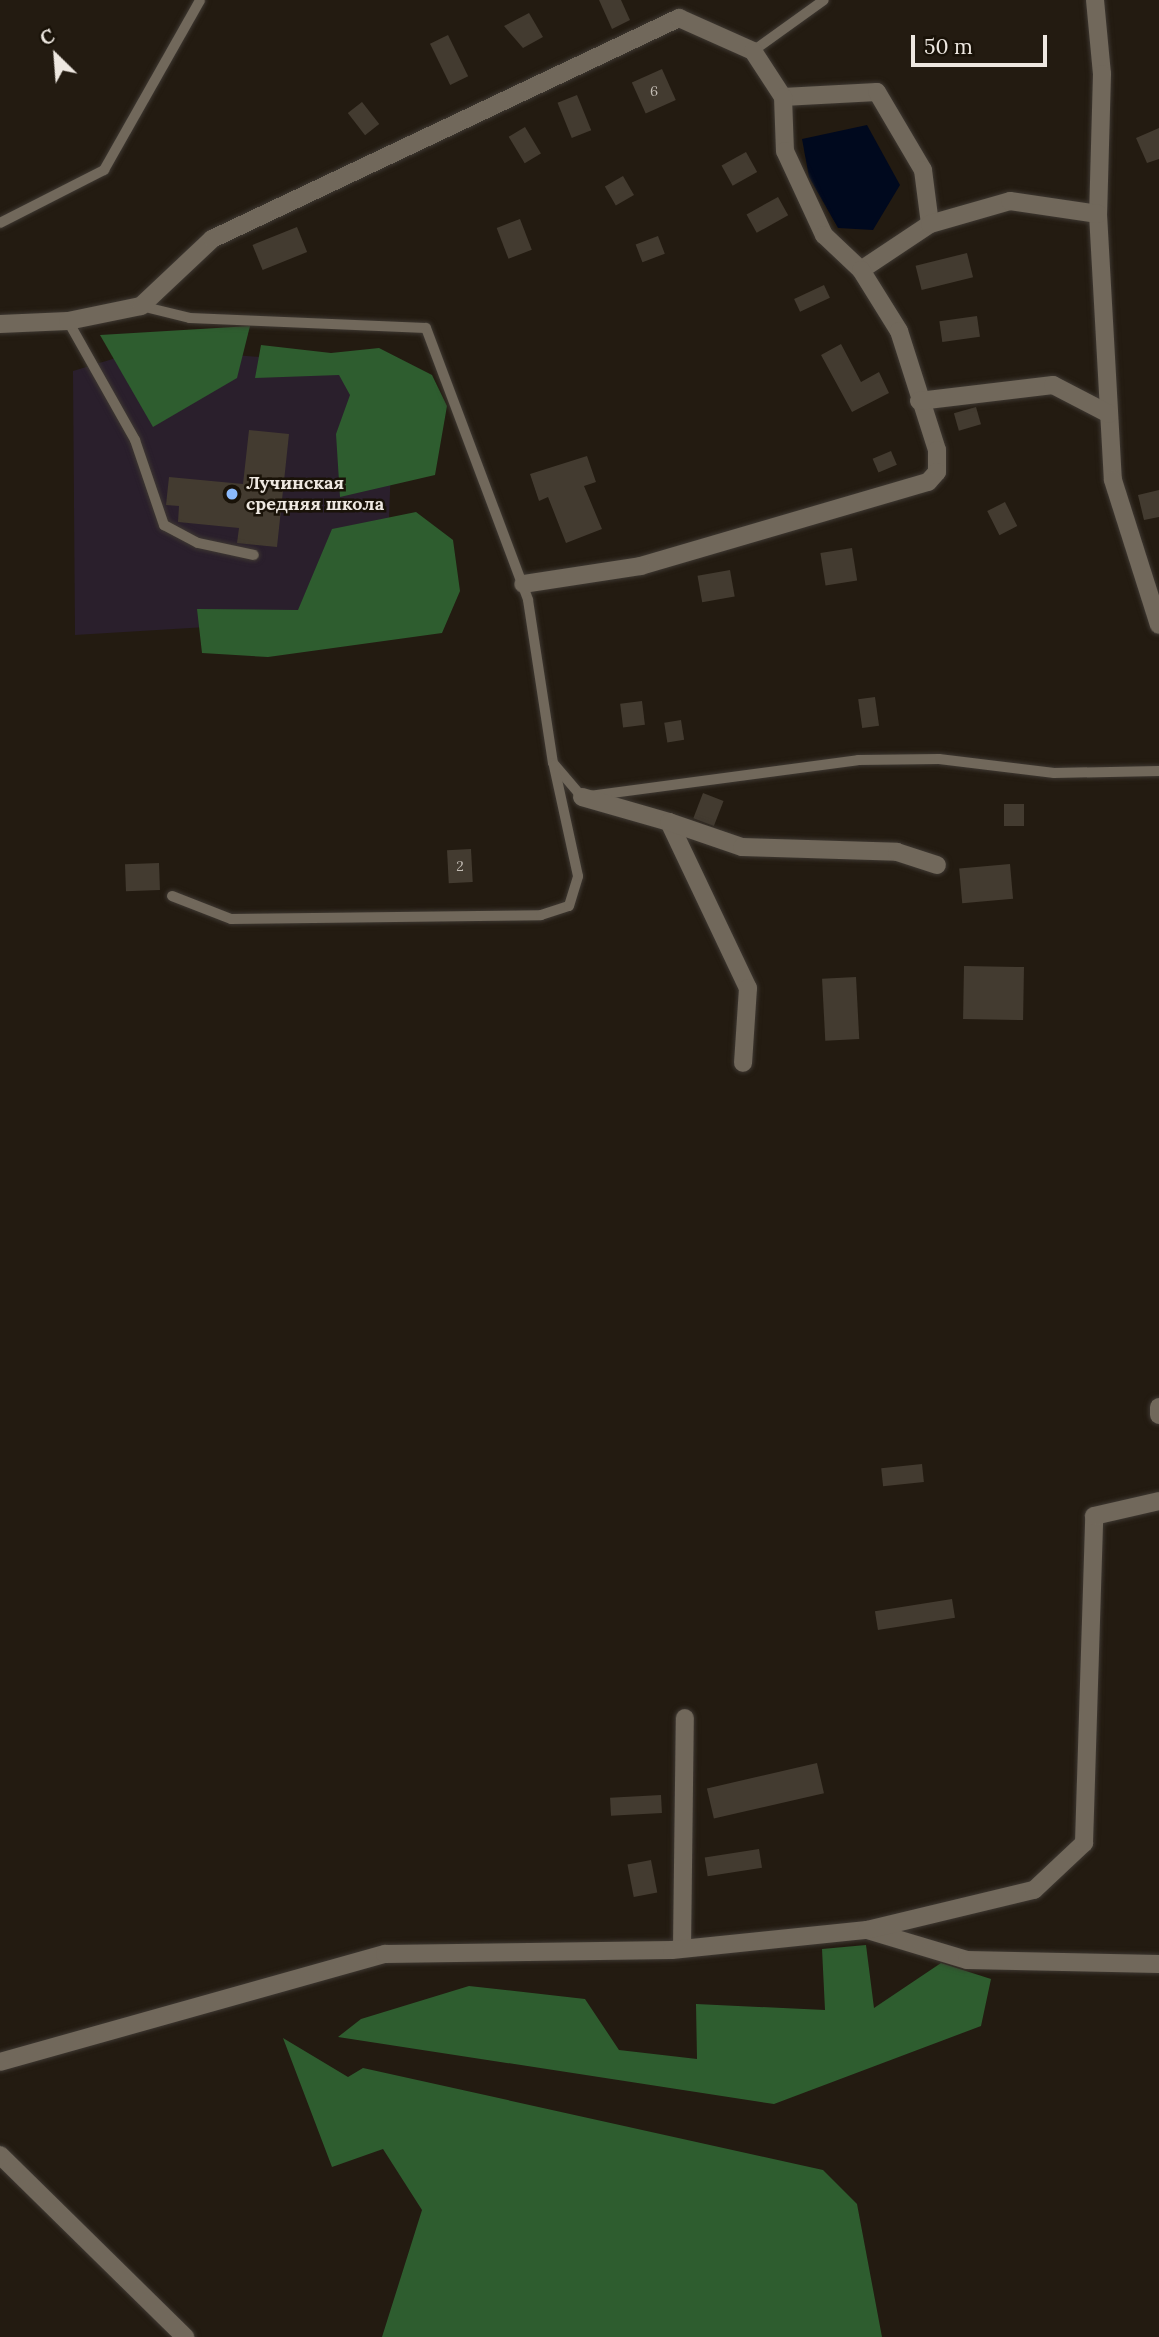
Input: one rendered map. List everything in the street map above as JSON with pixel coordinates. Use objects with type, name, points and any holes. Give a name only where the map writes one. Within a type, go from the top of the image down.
[{"type":"street","points":[[1095,0],[1102,74],[1098,214],[1113,480],[1159,625]]},
{"type":"street","points":[[0,324],[68,321],[141,306],[212,239],[679,18],[753,51],[783,97],[785,151],[824,235],[861,270],[899,331],[919,401],[937,450],[937,472],[929,482],[641,566],[523,584]]},
{"type":"street","points":[[783,97],[877,92],[923,170],[930,224]]},
{"type":"street","points":[[861,270],[930,224],[1010,201],[1098,214]]},
{"type":"street","points":[[919,401],[1053,385],[1109,414]]},
{"type":"street","points":[[582,797],[742,847],[897,852],[937,865]]},
{"type":"street","points":[[669,822],[748,988],[743,1063]]},
{"type":"street","points":[[1159,1407],[1159,1415]]},
{"type":"street","points":[[0,2062],[385,1954],[681,1948],[867,1930],[1034,1890],[1084,1843],[1094,1517],[1159,1501]]},
{"type":"street","points":[[681,1948],[685,1718]]},
{"type":"street","points":[[867,1930],[967,1960],[1159,1964]]},
{"type":"street","points":[[0,2155],[185,2337]]},
{"type":"lane","points":[[0,223],[104,170],[200,0]]},
{"type":"lane","points":[[753,51],[824,0]]},
{"type":"lane","points":[[141,306],[190,318],[426,328],[523,584],[553,762],[578,876],[569,906],[541,915],[230,919],[172,896]]},
{"type":"lane","points":[[68,321],[135,440],[164,525],[198,542],[254,555]]},
{"type":"lane","points":[[553,762],[582,797],[858,760],[939,759],[1054,773],[1159,771]]},
{"type":"shaded area","name":"Лучинская средняя школа","points":[[149,348],[395,368],[385,616],[75,635],[73,371]]},
{"type":"green space","points":[[250,326],[237,378],[153,427],[100,335]]},
{"type":"green space","points":[[261,345],[331,353],[379,348],[432,375],[447,406],[435,475],[340,497],[336,434],[350,395],[339,375],[255,378]]},
{"type":"green space","points":[[416,512],[453,540],[460,591],[442,633],[268,657],[202,653],[197,609],[298,610],[332,529]]},
{"type":"green space","points":[[866,1945],[874,2008],[941,1963],[991,1979],[981,2026],[774,2104],[338,2037],[361,2019],[469,1986],[585,1999],[619,2050],[697,2059],[696,2004],[825,2010],[822,1949]]},
{"type":"green space","points":[[283,2038],[348,2077],[363,2068],[823,2170],[857,2204],[882,2337],[382,2337],[422,2210],[383,2149],[332,2167]]},
{"type":"water","points":[[867,125],[900,185],[873,230],[838,228],[809,177],[802,139]]},
{"type":"building","points":[[599,0],[621,0],[630,20],[612,29]]},
{"type":"building","points":[[529,13],[543,37],[523,48],[504,26]]},
{"type":"building","points":[[448,35],[468,76],[450,85],[430,44]]},
{"type":"building","points":[[662,69],[676,100],[646,113],[632,82]]},
{"type":"building","points":[[577,95],[591,130],[572,138],[558,103]]},
{"type":"building","points":[[362,102],[379,124],[365,135],[348,113]]},
{"type":"building","points":[[525,127],[541,154],[525,163],[509,137]]},
{"type":"building","points":[[1159,128],[1159,159],[1147,163],[1136,138]]},
{"type":"building","points":[[746,152],[757,172],[733,186],[722,166]]},
{"type":"building","points":[[623,176],[634,195],[616,206],[605,186]]},
{"type":"building","points":[[778,197],[788,215],[757,233],[747,214]]},
{"type":"building","points":[[520,219],[532,250],[508,259],[497,228]]},
{"type":"building","points":[[297,227],[307,252],[263,270],[252,245]]},
{"type":"building","points":[[658,236],[665,254],[642,262],[636,245]]},
{"type":"building","points":[[967,253],[973,277],[922,290],[916,266]]},
{"type":"building","points":[[824,285],[830,298],[800,312],[794,299]]},
{"type":"building","points":[[977,316],[980,337],[942,342],[939,321]]},
{"type":"building","points":[[841,344],[861,382],[879,372],[889,393],[852,412],[821,355]]},
{"type":"building","points":[[976,407],[981,424],[959,431],[954,413]]},
{"type":"building","points":[[249,430],[289,434],[277,547],[237,543],[239,528],[178,522],[179,506],[166,505],[169,477],[243,484]]},
{"type":"building","points":[[891,451],[897,465],[878,473],[873,459]]},
{"type":"building","points":[[587,456],[596,482],[584,486],[602,529],[566,543],[548,497],[539,501],[530,474]]},
{"type":"building","points":[[1159,490],[1159,517],[1144,520],[1138,495]]},
{"type":"building","points":[[1005,502],[1017,526],[999,535],[987,511]]},
{"type":"building","points":[[852,548],[857,581],[826,586],[820,553]]},
{"type":"building","points":[[730,570],[735,597],[702,602],[698,576]]},
{"type":"building","points":[[875,697],[879,726],[862,728],[858,699]]},
{"type":"building","points":[[642,701],[645,725],[623,728],[620,704]]},
{"type":"building","points":[[681,720],[684,740],[667,742],[664,723]]},
{"type":"building","points":[[703,793],[724,801],[714,826],[693,818]]},
{"type":"building","points":[[1004,804],[1024,804],[1024,826],[1004,826]]},
{"type":"building","points":[[471,849],[473,882],[449,883],[447,850]]},
{"type":"building","points":[[159,863],[160,890],[126,891],[125,864]]},
{"type":"building","points":[[1010,864],[1013,899],[962,903],[959,868]]},
{"type":"building","points":[[964,966],[1024,967],[1023,1020],[963,1019]]},
{"type":"building","points":[[856,977],[859,1039],[825,1041],[822,979]]},
{"type":"building","points":[[922,1464],[924,1482],[883,1486],[881,1468]]},
{"type":"building","points":[[952,1599],[955,1618],[878,1630],[875,1611]]},
{"type":"building","points":[[817,1763],[824,1793],[714,1819],[707,1788]]},
{"type":"building","points":[[661,1795],[662,1813],[611,1816],[610,1798]]},
{"type":"building","points":[[759,1849],[762,1868],[708,1876],[705,1858]]},
{"type":"building","points":[[651,1860],[657,1892],[634,1897],[627,1865]]},
{"type":"place","name":"Лучинская средняя школа","points":[[232,494]]}]
